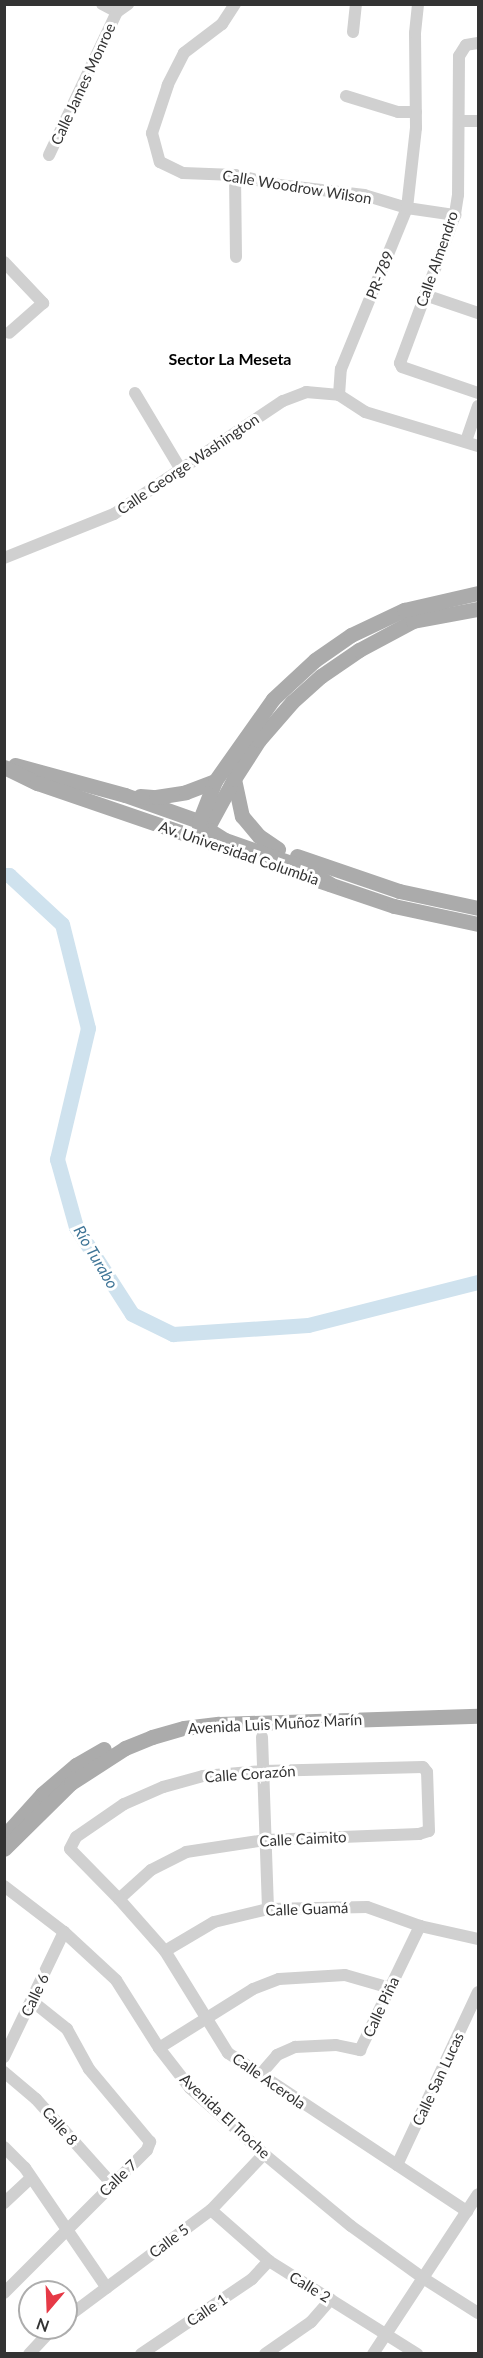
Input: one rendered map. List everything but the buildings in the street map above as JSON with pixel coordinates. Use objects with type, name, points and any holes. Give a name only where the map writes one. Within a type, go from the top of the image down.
[{"type":"main road","points":[[204,824],[215,781],[273,699],[315,660],[351,635],[404,610],[478,593]]},
{"type":"main road","points":[[204,824],[266,732],[292,702],[321,676],[359,651],[413,621],[478,609]]},
{"type":"main road","name":"Av. Universidad Columbia","points":[[4,765],[42,771],[125,795],[399,891],[478,909]]},
{"type":"main road","name":"Av. Universidad Columbia","points":[[4,765],[37,783],[394,906],[478,924]]},
{"type":"main road","points":[[234,779],[242,816],[259,836],[278,849]]},
{"type":"main road","points":[[125,795],[156,797],[186,792],[215,781]]},
{"type":"main road","points":[[90,801],[113,801],[181,823],[204,824],[225,840],[309,870],[330,884]]},
{"type":"main road","name":"Avenida Luis Muñoz Marín","points":[[4,1836],[42,1794],[76,1765],[145,1730],[193,1722],[457,1711],[478,1706]]},
{"type":"main road","name":"Avenida Luis Muñoz Marín","points":[[457,1711],[478,1716]]},
{"type":"main road","name":"Avenida Luis Muñoz Marín","points":[[4,1849],[70,1783],[96,1765],[152,1737],[193,1722]]},
{"type":"street","points":[[102,4],[117,12],[128,4]]},
{"type":"street","name":"Calle Woodrow Wilson","points":[[235,4],[222,24],[184,53],[168,85],[152,133],[160,162],[183,173],[235,175],[279,185],[364,195],[407,208],[454,215]]},
{"type":"street","points":[[353,32],[356,4]]},
{"type":"street","name":"PR-789","points":[[339,395],[341,369],[407,208],[416,112],[415,33],[418,4]]},
{"type":"street","name":"Calle James Monroe","points":[[49,155],[117,12]]},
{"type":"street","name":"Calle Almendro","points":[[478,43],[466,45],[459,57],[458,195],[454,215],[400,363],[402,367],[478,393]]},
{"type":"street","points":[[346,96],[398,112],[416,112]]},
{"type":"street","points":[[460,121],[478,121]]},
{"type":"street","points":[[235,175],[236,256]]},
{"type":"street","points":[[4,262],[44,303],[9,333]]},
{"type":"street","points":[[425,295],[478,313]]},
{"type":"street","name":"Calle George Washington","points":[[4,558],[114,514],[283,401],[306,392],[339,395]]},
{"type":"street","points":[[135,393],[181,470]]},
{"type":"street","points":[[339,395],[365,412],[475,444],[478,406]]},
{"type":"street","points":[[262,1737],[268,1909]]},
{"type":"street","name":"Calle Corazón","points":[[70,1849],[76,1837],[124,1804],[163,1787],[203,1776],[263,1771],[416,1767]]},
{"type":"street","name":"Calle Caimito","points":[[119,1899],[151,1870],[186,1852],[265,1840],[419,1834],[429,1831],[427,1772],[423,1767],[416,1767]]},
{"type":"street","name":"Calle Acerola","points":[[70,1849],[165,1951],[228,2053],[259,2076],[467,2211]]},
{"type":"street","name":"Avenida El Troche","points":[[4,1886],[64,1932],[116,1980],[159,2048],[190,2088],[264,2154],[351,2226],[423,2278],[478,2313]]},
{"type":"street","name":"Calle Guamá","points":[[165,1951],[214,1922],[268,1909],[367,1907],[420,1926],[478,1939]]},
{"type":"street","name":"Calle Piña","points":[[259,2076],[277,2055],[295,2047],[336,2045],[360,2050],[420,1926]]},
{"type":"street","name":"Calle 6","points":[[4,2057],[64,1932]]},
{"type":"street","points":[[159,2048],[253,1989],[279,1979],[345,1975],[390,1988]]},
{"type":"street","name":"Calle San Lucas","points":[[397,2165],[474,2012],[478,1992]]},
{"type":"street","name":"Calle 7","points":[[4,2293],[147,2150],[150,2142],[89,2069],[68,2029],[32,2001]]},
{"type":"street","name":"Calle 8","points":[[4,2072],[36,2099],[112,2184]]},
{"type":"street","points":[[4,2147],[25,2168],[30,2179],[67,2228],[107,2288]]},
{"type":"street","name":"Calle 5","points":[[78,2309],[211,2210],[264,2154]]},
{"type":"street","points":[[4,2203],[30,2179]]},
{"type":"street","points":[[373,2354],[478,2194]]},
{"type":"street","name":"Calle 2","points":[[211,2210],[268,2261],[417,2354]]},
{"type":"street","name":"Calle 1","points":[[141,2354],[252,2279],[268,2261]]},
{"type":"street","points":[[265,2354],[311,2322],[331,2299]]},
{"type":"street","points":[[29,2354],[42,2340]]},
{"type":"waterway","name":"Río Turabo","points":[[4,875],[9,875],[62,924],[88,1028],[57,1159],[76,1227],[132,1314],[173,1334],[308,1325],[478,1282]]},
{"type":"district","name":"Sector La Meseta","points":[[230,359]]}]
